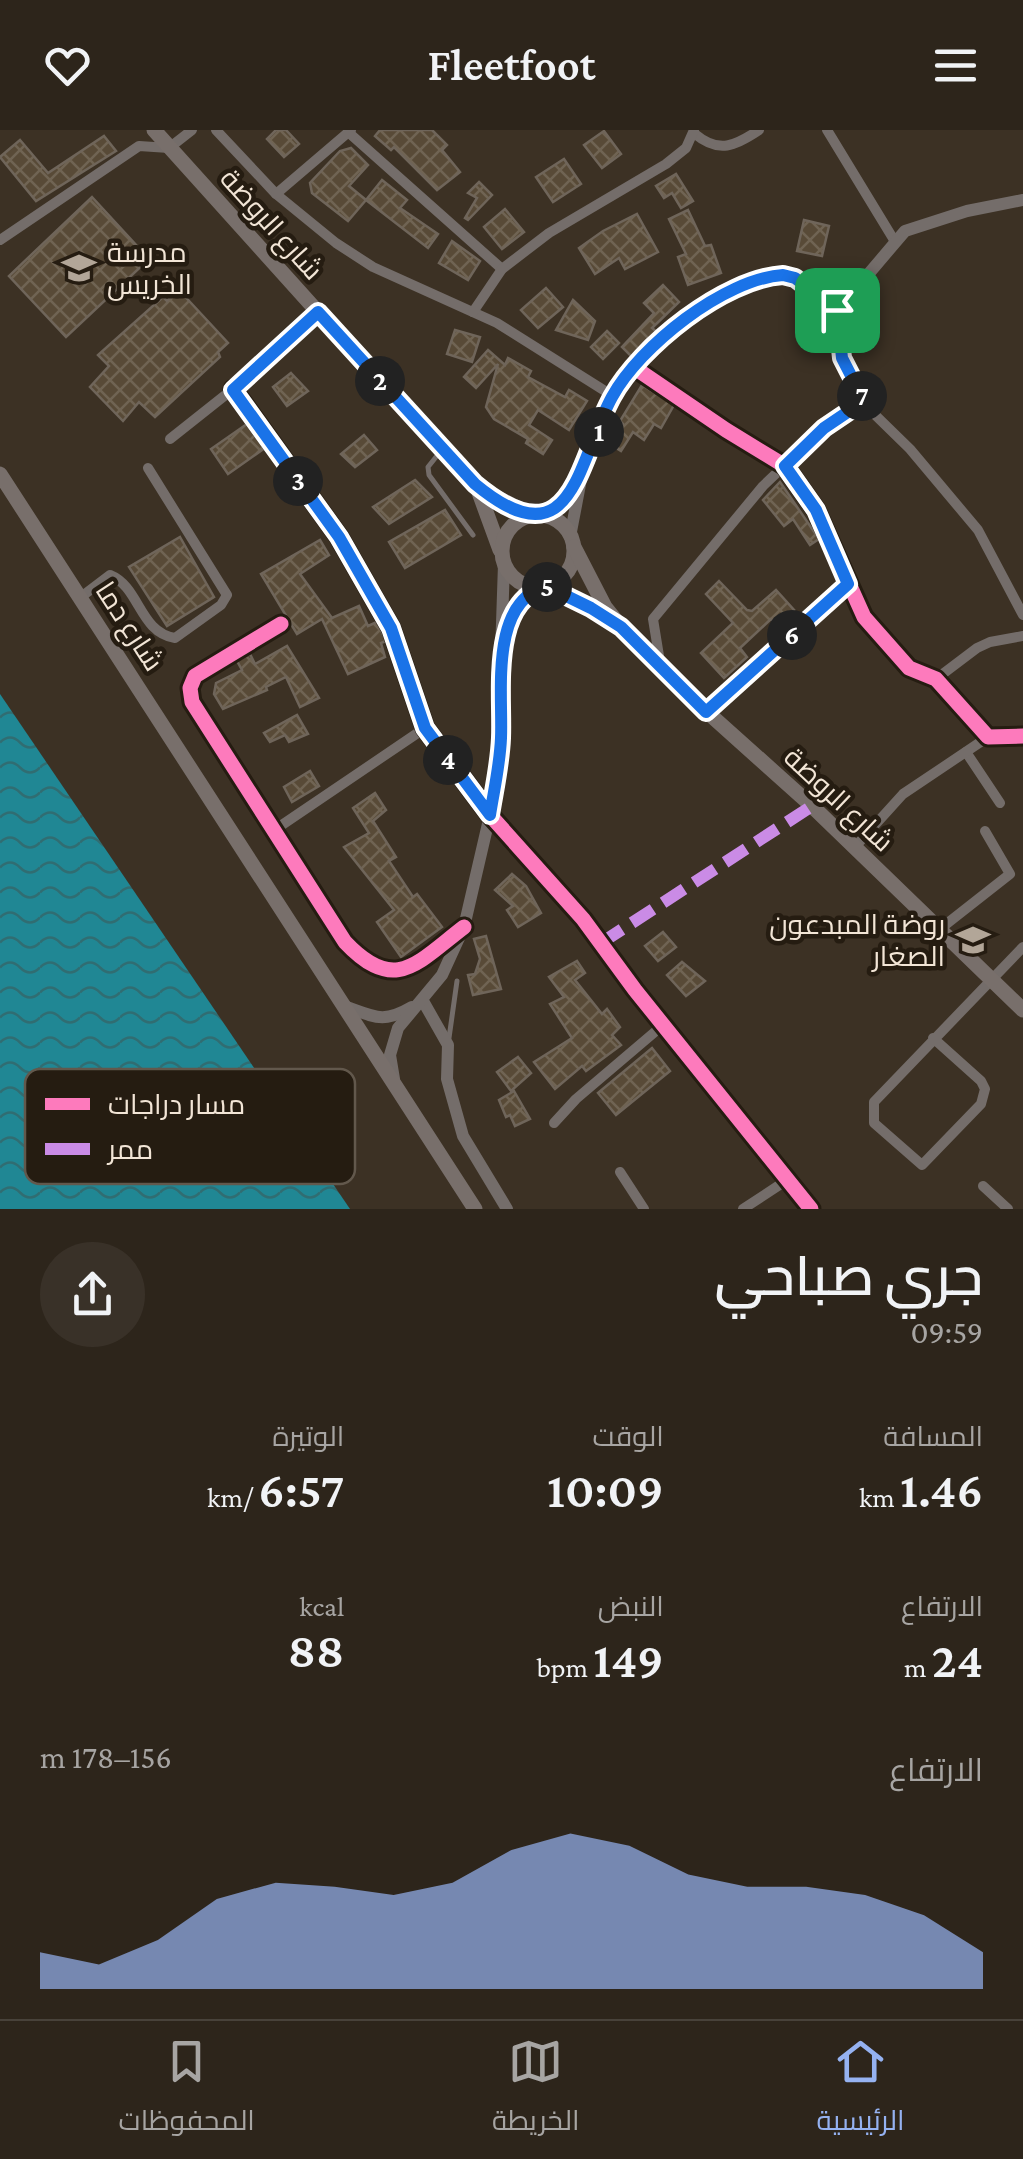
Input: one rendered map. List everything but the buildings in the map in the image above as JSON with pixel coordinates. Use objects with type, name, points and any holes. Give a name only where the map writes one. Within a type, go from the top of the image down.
[{"type":"main road","name":"شارع الروضة","points":[[154,130],[475,484],[536,516]]},
{"type":"main road","name":"شارع دما","points":[[0,474],[475,1209]]},
{"type":"main road","name":"شارع الروضة","points":[[475,484],[503,559]]},
{"type":"main road","points":[[536,516],[564,526],[572,542],[573,557],[564,576],[543,587],[525,585],[512,577],[503,559],[503,540],[510,528],[536,516]]},
{"type":"main road","name":"شارع الروضة","points":[[572,542],[605,607],[621,627],[1023,1010]]},
{"type":"main road","name":"شارع الروضة","points":[[543,587],[591,608],[621,627]]},
{"type":"street","points":[[0,240],[140,146],[169,148],[192,130]]},
{"type":"street","points":[[216,130],[276,194],[336,243],[373,267],[497,323],[612,396]]},
{"type":"street","points":[[473,312],[502,269],[548,232],[666,164],[686,148],[694,132],[719,148],[730,147],[758,130]]},
{"type":"street","points":[[828,130],[894,240]]},
{"type":"street","points":[[276,194],[350,131],[502,269]]},
{"type":"street","points":[[837,310],[845,306],[894,240],[920,224],[1023,200]]},
{"type":"street","points":[[572,542],[582,474],[612,396],[635,368],[666,336],[734,288],[768,276],[795,278],[837,310],[842,358],[864,401],[978,530],[1023,615]]},
{"type":"street","points":[[170,439],[233,390],[318,312]]},
{"type":"street","points":[[635,368],[785,466],[816,510],[864,617],[909,668],[936,680],[988,737]]},
{"type":"street","points":[[233,390],[339,537],[391,628],[425,728],[490,815],[583,919],[810,1209]]},
{"type":"street","points":[[661,667],[653,618],[763,486],[824,428],[864,401]]},
{"type":"street","points":[[82,597],[110,575],[121,580],[161,636],[175,638],[221,606],[227,595],[148,468]]},
{"type":"street","points":[[536,516],[556,506],[582,474]]},
{"type":"street","points":[[394,1082],[390,1055],[393,1041],[398,1028],[442,975],[464,927],[490,815],[501,741],[503,559]]},
{"type":"street","points":[[706,712],[848,584]]},
{"type":"street","points":[[501,653],[521,601],[543,587]]},
{"type":"street","points":[[281,624],[195,676],[190,688],[192,702],[345,942],[364,961],[383,971],[406,968],[464,927]]},
{"type":"street","points":[[936,680],[977,648],[1023,636]]},
{"type":"street","points":[[273,831],[425,728]]},
{"type":"street","points":[[855,847],[902,794],[988,737],[1023,736]]},
{"type":"street","points":[[966,752],[1000,803]]},
{"type":"street","points":[[940,929],[1010,874],[985,831]]},
{"type":"street","points":[[933,1038],[981,1081],[985,1096],[922,1165],[874,1123],[874,1102],[933,1038],[1023,948]]},
{"type":"street","points":[[344,1006],[392,1019],[423,1001]]},
{"type":"street","points":[[423,1001],[448,1045],[447,1079],[463,1136],[507,1209]]},
{"type":"street","points":[[554,1123],[576,1098],[663,1025]]},
{"type":"street","points":[[620,1172],[644,1209]]},
{"type":"street","points":[[743,1209],[787,1180]]},
{"type":"street","points":[[983,1186],[1008,1209]]},
{"type":"lane","points":[[442,450],[428,467],[429,474],[473,535]]},
{"type":"lane","points":[[448,1045],[457,981]]},
{"type":"water","points":[[0,694],[255,1069],[25,1069],[25,1184],[333,1184],[350,1209],[0,1209]]},
{"type":"marked path","points":[[601,943],[812,806]]},
{"type":"cycle path","points":[[635,368],[785,466],[816,510],[864,617],[909,668],[936,679],[988,737],[1023,736]]},
{"type":"cycle path","points":[[233,389],[339,537],[391,628],[425,728],[490,815],[583,919],[635,990],[811,1209]]},
{"type":"cycle path","points":[[281,624],[195,676],[190,688],[192,702],[345,942],[363,958],[378,967],[406,968],[464,927]]},
{"type":"place","name":"مدرسة الخريس","points":[[79,268]]},
{"type":"place","name":"روضة المبدعون الصغار","points":[[973,940]]},
{"type":"route","points":[[783,275],[795,278],[837,310],[842,358],[864,401],[824,428],[785,466],[816,510],[848,584],[706,712],[621,627],[591,608],[541,587],[521,601],[501,653],[501,741],[490,815],[425,728],[391,628],[339,537],[233,390],[318,312],[475,484],[504,502],[540,516],[570,492],[582,474],[612,396],[666,336],[709,303],[734,288],[783,275]]}]
